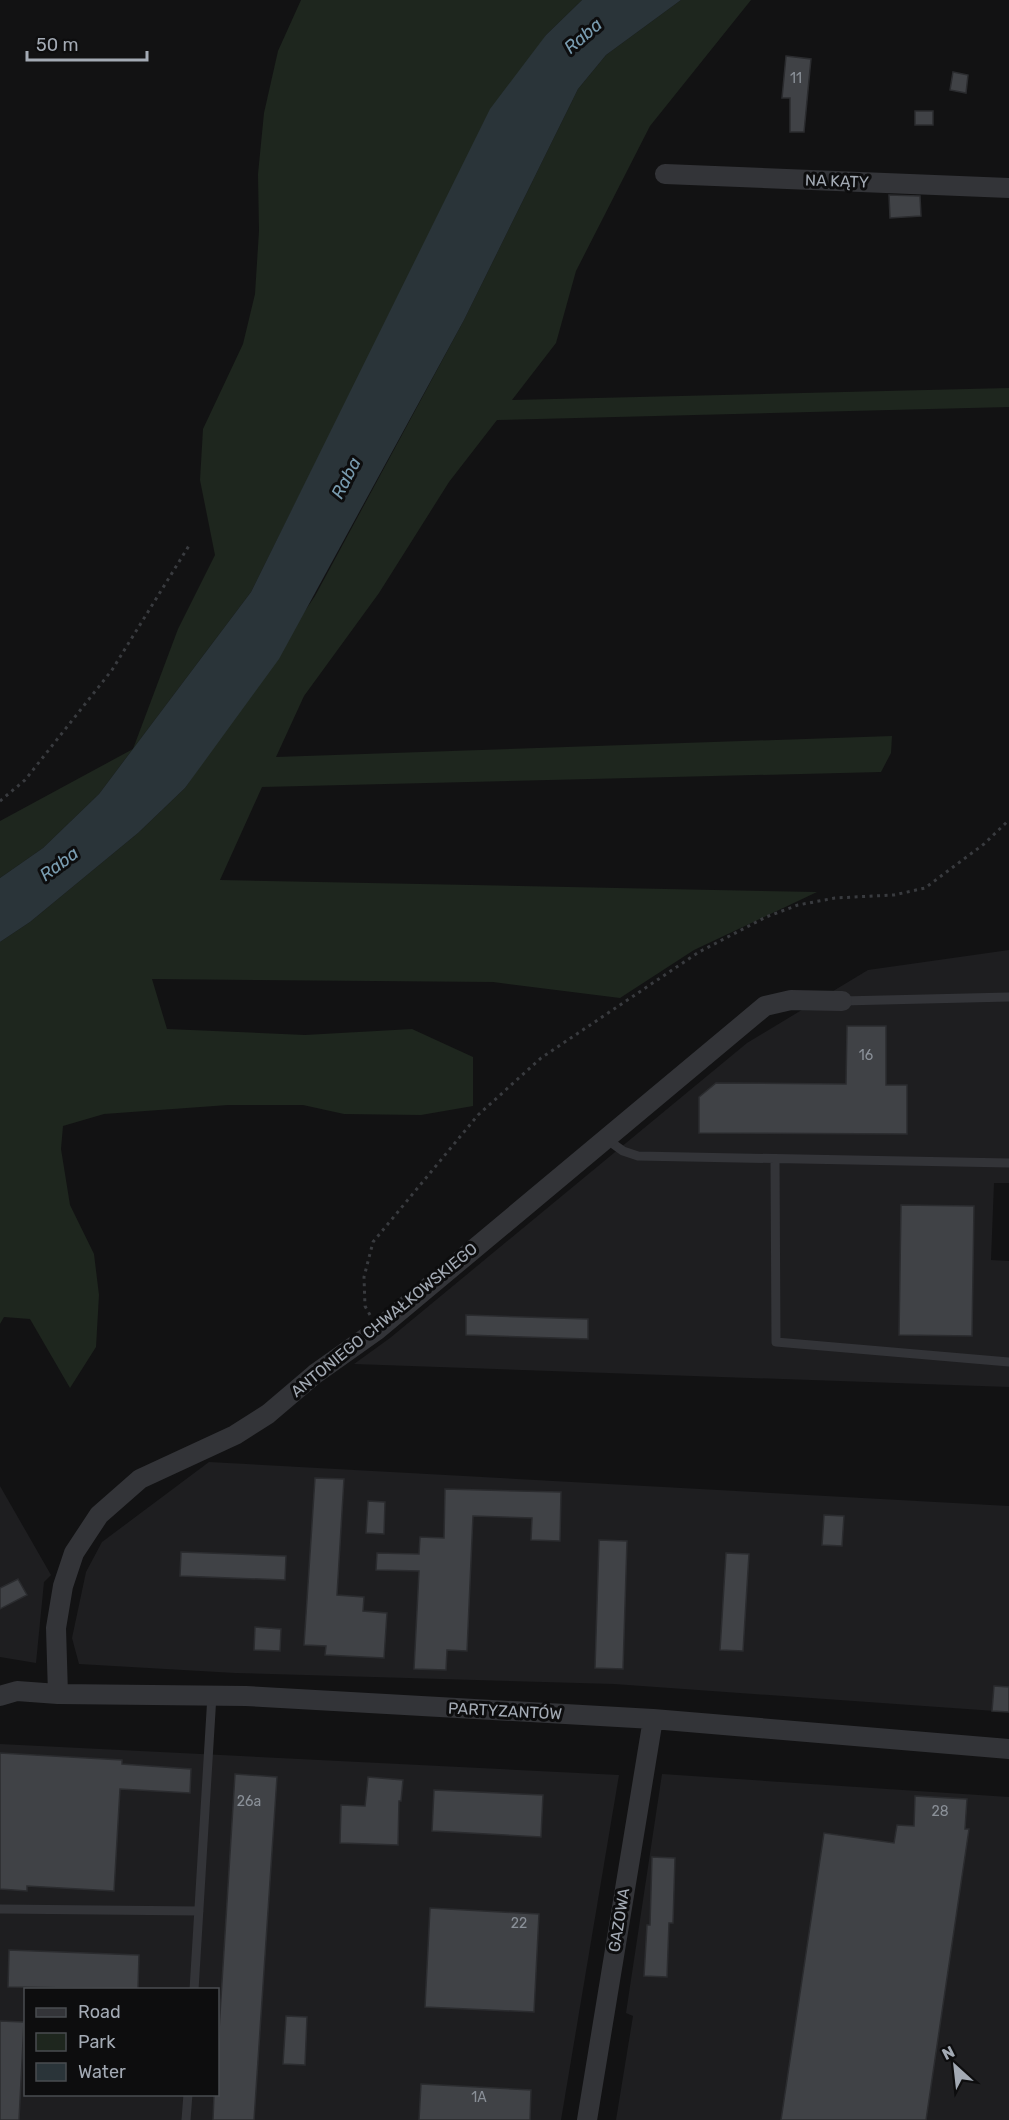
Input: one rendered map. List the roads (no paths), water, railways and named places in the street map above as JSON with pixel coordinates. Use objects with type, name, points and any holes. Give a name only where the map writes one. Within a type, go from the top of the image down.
[{"type":"street","name":"NA KĄTY","points":[[665,174],[1009,188]]},
{"type":"street","name":"ANTONIEGO CHWAŁKOWSKIEGO","points":[[58,1694],[56,1628],[63,1586],[74,1553],[99,1515],[140,1479],[235,1435],[268,1414],[315,1374],[376,1330],[604,1137],[765,1006],[791,1000],[842,1001]]},
{"type":"street","name":"PARTYZANTÓW","points":[[6,1690],[58,1694],[212,1695],[653,1719],[1009,1749]]},
{"type":"street","name":"GAZOWA","points":[[587,2120],[653,1719]]},
{"type":"lane","points":[[842,1001],[1009,997]]},
{"type":"lane","points":[[604,1137],[623,1151],[638,1156],[1009,1163]]},
{"type":"lane","points":[[775,1159],[776,1342],[1009,1362]]},
{"type":"lane","points":[[194,1988],[212,1695]]},
{"type":"lane","points":[[0,1909],[199,1911]]},
{"type":"lane","points":[[186,2120],[188,2096]]},
{"type":"water","name":"Raba","points":[[582,0],[681,0],[606,55],[578,89],[464,320],[279,659],[185,788],[138,833],[30,922],[0,942],[0,878],[43,848],[99,794],[251,592],[490,109],[546,35]]}]
